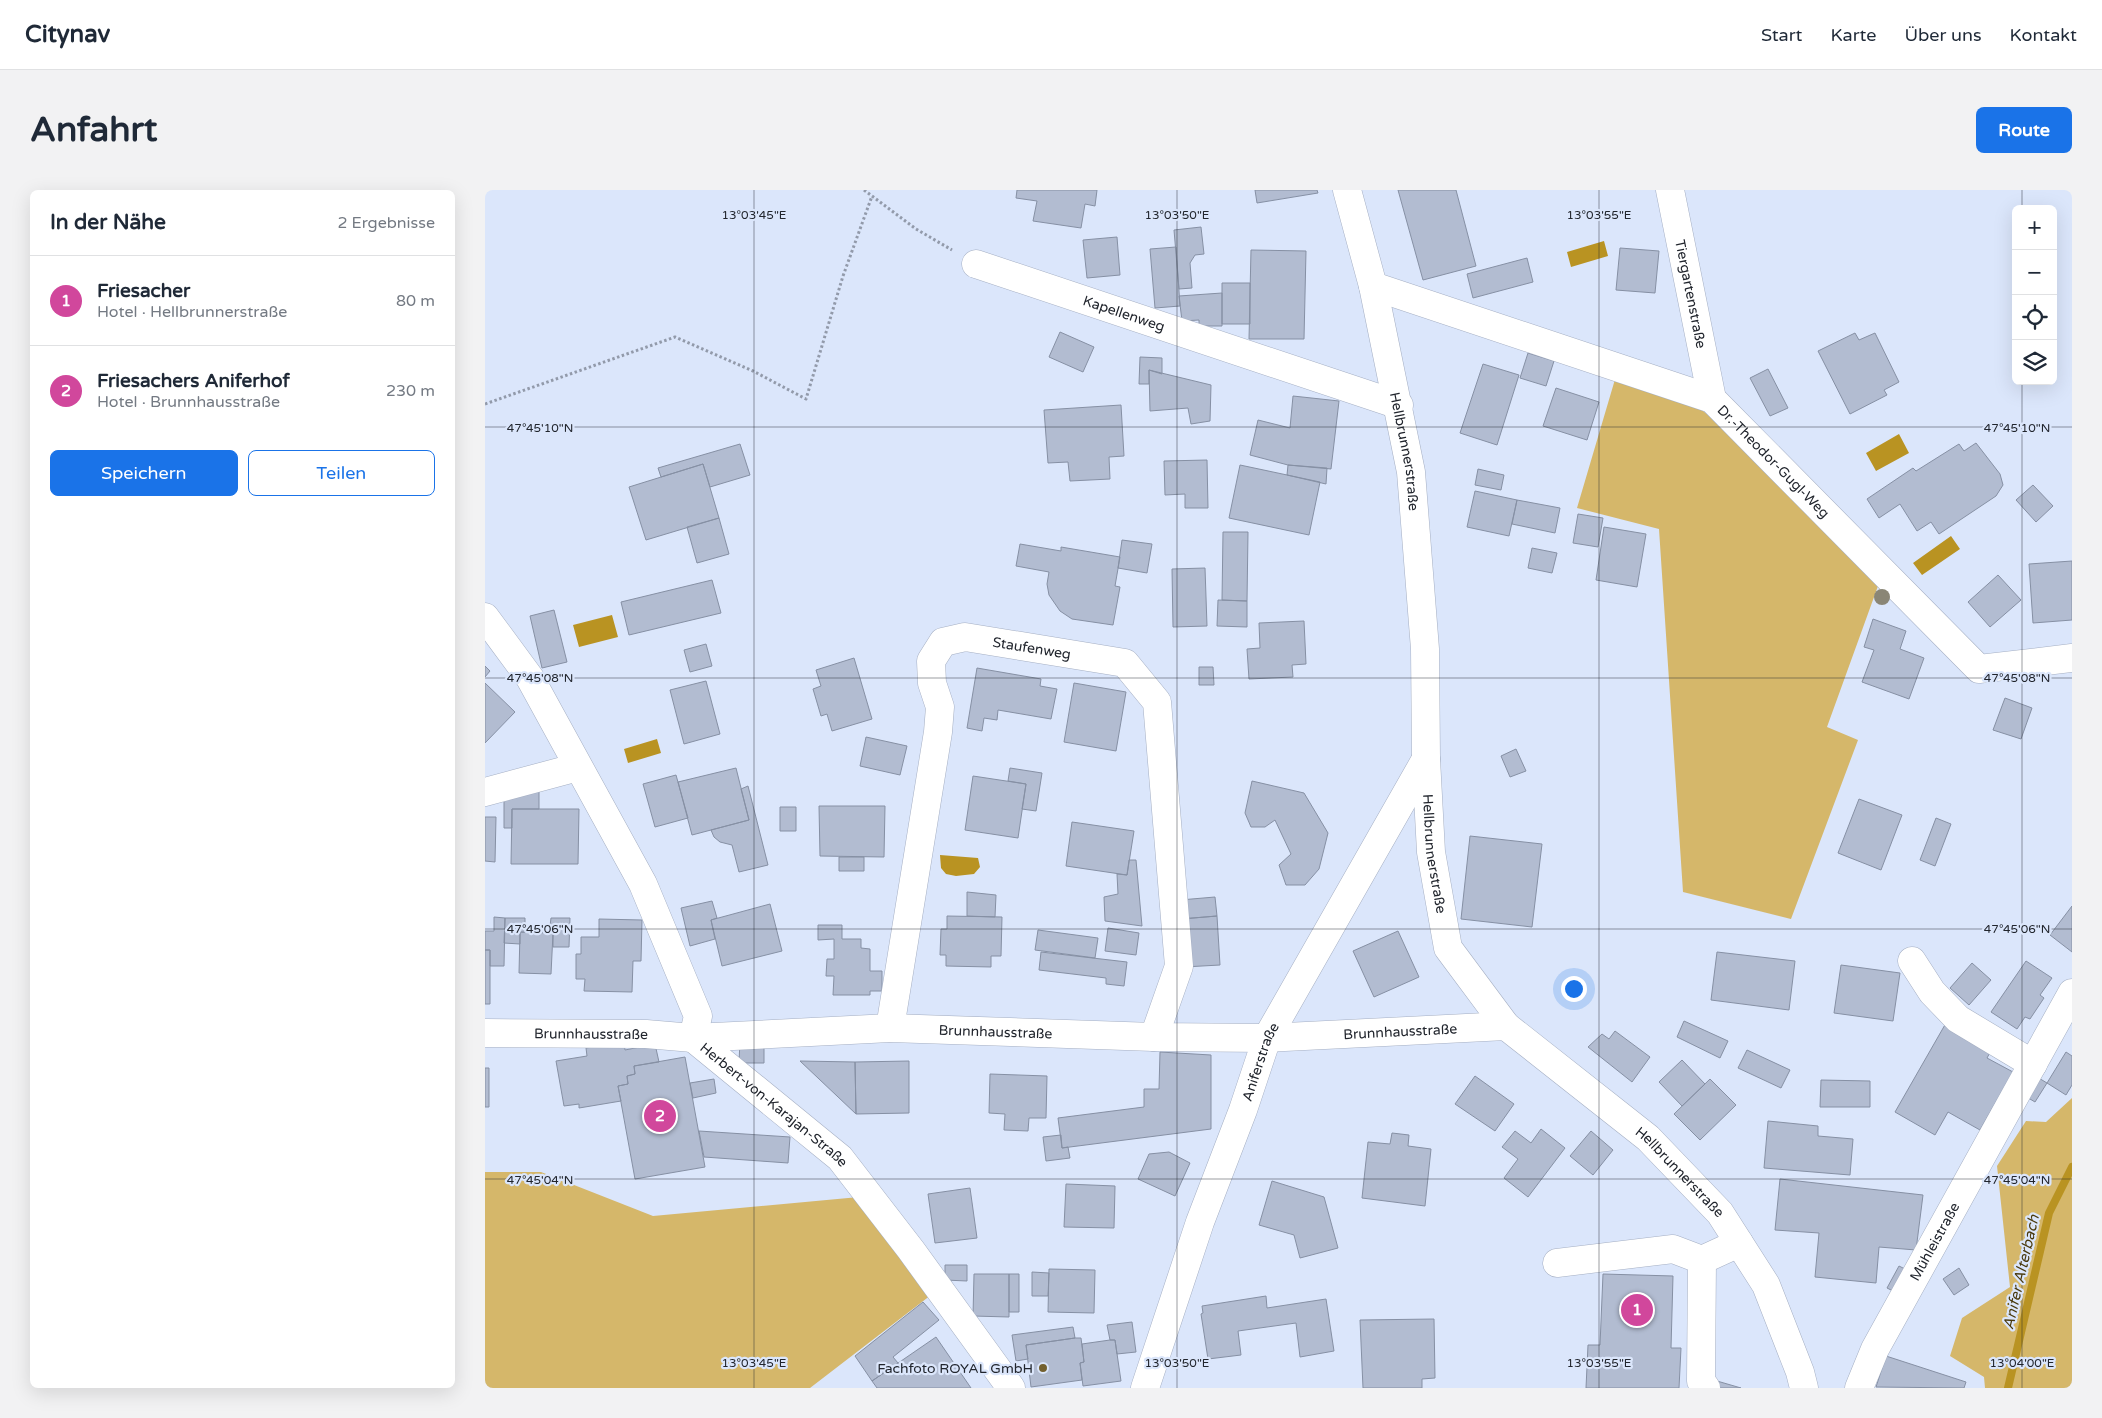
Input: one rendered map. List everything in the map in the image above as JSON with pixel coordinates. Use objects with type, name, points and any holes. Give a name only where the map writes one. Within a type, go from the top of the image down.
[{"type":"street","name":"Hellbrunnerstraße","points":[[1347,190],[1373,286],[1399,405],[1411,472],[1418,539],[1425,649],[1426,759],[1431,852],[1448,948],[1506,1026],[1648,1138],[1720,1213],[1765,1285],[1800,1372],[1804,1388]]},
{"type":"street","name":"Tiergartenstraße","points":[[1670,190],[1712,399]]},
{"type":"street","name":"Kapellenweg","points":[[976,264],[1399,405]]},
{"type":"street","name":"Dr.-Theodor-Gugl-Weg","points":[[1373,286],[1712,399],[1979,669],[2072,658]]},
{"type":"street","name":"Herbert-von-Karajan-Straße","points":[[485,617],[531,678],[578,768],[643,884],[698,1016],[693,1038],[840,1158],[911,1250],[1011,1388]]},
{"type":"street","name":"Staufenweg","points":[[890,1028],[938,732],[940,707],[932,683],[931,661],[943,642],[965,637],[1125,663],[1157,702],[1179,966],[1154,1037]]},
{"type":"street","name":"Aniferstraße","points":[[1145,1388],[1200,1222],[1243,1110],[1267,1038],[1426,759]]},
{"type":"street","points":[[485,792],[578,768]]},
{"type":"street","points":[[1912,961],[1932,992],[1957,1019],[2033,1064]]},
{"type":"street","name":"Mühleistraße","points":[[1859,1388],[1875,1349],[2072,992]]},
{"type":"street","name":"Brunnhausstraße","points":[[485,1033],[646,1034],[693,1038],[890,1028],[1154,1037],[1267,1038],[1506,1026]]},
{"type":"street","points":[[1557,1263],[1673,1249],[1702,1260],[1739,1243]]},
{"type":"street","points":[[1702,1260],[1701,1381],[1706,1388]]},
{"type":"path","points":[[864,190],[916,229],[976,264]]},
{"type":"path","points":[[485,404],[675,338],[753,371],[807,399],[843,276],[873,196]]},
{"type":"shaded area","points":[[1604,241],[1608,256],[1571,267],[1567,252]]},
{"type":"shaded area","points":[[1616,376],[1697,406],[1735,437],[1878,586],[1827,727],[1858,740],[1791,919],[1683,892],[1659,529],[1577,508]]},
{"type":"shaded area","points":[[1899,434],[1909,453],[1876,471],[1866,453]]},
{"type":"shaded area","points":[[1951,536],[1960,549],[1922,575],[1913,563]]},
{"type":"shaded area","points":[[612,615],[618,637],[579,647],[573,625]]},
{"type":"shaded area","points":[[657,739],[661,753],[628,763],[624,749]]},
{"type":"shaded area","points":[[940,855],[978,858],[980,867],[974,874],[956,876],[946,874],[941,868]]},
{"type":"shaded area","points":[[2072,1098],[2072,1388],[1985,1388],[1984,1377],[1950,1356],[1962,1318],[2010,1287],[1997,1166],[2026,1121],[2046,1122]]},
{"type":"shaded area","points":[[485,1172],[541,1172],[653,1216],[859,1197],[931,1295],[810,1388],[485,1388]]},
{"type":"building","points":[[1017,190],[1097,190],[1095,206],[1085,204],[1081,228],[1033,221],[1037,201],[1016,198]]},
{"type":"building","points":[[1255,190],[1317,190],[1318,193],[1257,203]]},
{"type":"building","points":[[1398,190],[1456,190],[1476,266],[1423,280]]},
{"type":"building","points":[[1201,227],[1204,254],[1195,255],[1190,263],[1192,288],[1179,289],[1174,230]]},
{"type":"building","points":[[1117,237],[1120,275],[1087,278],[1083,240]]},
{"type":"building","points":[[1176,247],[1180,306],[1155,308],[1150,249]]},
{"type":"building","points":[[1620,248],[1659,251],[1655,293],[1616,290]]},
{"type":"building","points":[[1251,250],[1306,251],[1304,339],[1249,339]]},
{"type":"building","points":[[1527,258],[1533,282],[1473,298],[1467,274]]},
{"type":"building","points":[[1222,283],[1250,283],[1250,324],[1222,324]]},
{"type":"building","points":[[1222,293],[1222,326],[1199,326],[1199,320],[1182,321],[1179,296]]},
{"type":"building","points":[[1060,332],[1094,347],[1083,372],[1049,357]]},
{"type":"building","points":[[1855,333],[1859,340],[1875,333],[1899,382],[1884,390],[1887,395],[1850,414],[1818,351]]},
{"type":"building","points":[[1528,353],[1554,361],[1546,386],[1520,378]]},
{"type":"building","points":[[1140,357],[1162,358],[1162,374],[1149,370],[1149,384],[1139,384]]},
{"type":"building","points":[[1483,364],[1519,375],[1497,445],[1460,433]]},
{"type":"building","points":[[1768,369],[1788,408],[1770,416],[1750,378]]},
{"type":"building","points":[[1149,370],[1211,385],[1210,421],[1191,424],[1188,408],[1150,411]]},
{"type":"building","points":[[1556,388],[1599,402],[1587,440],[1543,426]]},
{"type":"building","points":[[1293,396],[1339,401],[1331,469],[1288,465],[1250,455],[1258,420],[1290,428]]},
{"type":"building","points":[[1121,405],[1124,456],[1109,457],[1110,479],[1070,481],[1068,462],[1048,463],[1044,410]]},
{"type":"building","points":[[1976,443],[2000,474],[2003,485],[1996,496],[1939,534],[1931,522],[1917,531],[1900,504],[1879,518],[1867,499],[1913,468],[1916,471],[1959,444],[1964,451]]},
{"type":"building","points":[[740,444],[750,475],[710,487],[703,464],[661,477],[658,468]]},
{"type":"building","points":[[1207,460],[1208,508],[1185,508],[1185,494],[1165,495],[1164,461]]},
{"type":"building","points":[[703,464],[719,518],[646,540],[629,487]]},
{"type":"building","points":[[1240,465],[1320,482],[1309,535],[1229,518]]},
{"type":"building","points":[[1288,465],[1327,468],[1326,484],[1287,475]]},
{"type":"building","points":[[1478,469],[1504,475],[1501,490],[1475,485]]},
{"type":"building","points":[[2033,485],[2053,506],[2036,522],[2016,500]]},
{"type":"building","points":[[1475,491],[1517,500],[1509,536],[1467,527]]},
{"type":"building","points":[[1517,500],[1560,508],[1555,533],[1512,524]]},
{"type":"building","points":[[1578,514],[1603,518],[1598,547],[1573,543]]},
{"type":"building","points":[[719,518],[729,554],[697,563],[687,527]]},
{"type":"building","points":[[1604,527],[1646,534],[1637,587],[1596,580]]},
{"type":"building","points":[[1223,532],[1248,532],[1247,601],[1222,600]]},
{"type":"building","points":[[1122,540],[1152,544],[1147,573],[1118,568]]},
{"type":"building","points":[[1020,544],[1061,551],[1061,547],[1120,557],[1115,586],[1120,587],[1113,625],[1072,619],[1060,611],[1049,595],[1047,584],[1049,572],[1016,566]]},
{"type":"building","points":[[1532,548],[1557,553],[1552,573],[1528,568]]},
{"type":"building","points":[[2072,561],[2072,620],[2033,623],[2029,564]]},
{"type":"building","points":[[1205,568],[1207,626],[1173,627],[1172,569]]},
{"type":"building","points":[[1998,575],[2021,600],[1990,627],[1968,602]]},
{"type":"building","points":[[712,580],[721,613],[629,635],[621,602]]},
{"type":"building","points":[[1218,600],[1247,601],[1247,627],[1217,626]]},
{"type":"building","points":[[554,610],[567,662],[542,668],[530,616]]},
{"type":"building","points":[[1873,619],[1906,631],[1900,649],[1924,658],[1909,699],[1862,682],[1874,650],[1864,647]]},
{"type":"building","points":[[1304,621],[1306,664],[1292,665],[1293,677],[1249,679],[1247,649],[1260,648],[1259,623]]},
{"type":"building","points":[[706,644],[712,666],[690,672],[684,650]]},
{"type":"building","points":[[854,658],[872,719],[832,731],[827,714],[821,716],[813,689],[821,686],[816,670]]},
{"type":"building","points":[[485,666],[490,671],[485,677]]},
{"type":"building","points":[[1199,667],[1213,667],[1214,685],[1199,685]]},
{"type":"building","points":[[977,668],[1041,679],[1040,686],[1057,689],[1051,719],[998,710],[997,720],[984,718],[982,731],[967,728]]},
{"type":"building","points":[[706,681],[720,734],[684,744],[670,690]]},
{"type":"building","points":[[485,683],[515,712],[485,743]]},
{"type":"building","points":[[1074,683],[1126,692],[1116,751],[1064,742]]},
{"type":"building","points":[[2005,698],[2032,708],[2021,739],[1993,730]]},
{"type":"building","points":[[866,737],[907,746],[900,775],[860,766]]},
{"type":"building","points":[[1516,749],[1526,771],[1510,777],[1501,756]]},
{"type":"building","points":[[736,768],[749,820],[692,835],[678,782]]},
{"type":"building","points":[[1010,768],[1042,773],[1036,811],[1022,809],[1026,784],[1008,781]]},
{"type":"building","points":[[676,775],[688,818],[655,827],[643,784]]},
{"type":"building","points":[[973,776],[1026,784],[1018,838],[965,830]]},
{"type":"building","points":[[1252,781],[1304,793],[1328,833],[1319,869],[1305,885],[1286,885],[1279,865],[1291,854],[1275,820],[1265,827],[1251,827],[1245,813]]},
{"type":"building","points":[[748,786],[768,865],[739,872],[732,845],[720,842],[714,837],[711,830],[749,820],[741,789]]},
{"type":"building","points":[[539,787],[539,809],[512,809],[512,828],[504,828],[504,795]]},
{"type":"building","points":[[1859,799],[1902,815],[1881,870],[1838,853]]},
{"type":"building","points":[[819,806],[885,806],[884,857],[820,856]]},
{"type":"building","points":[[780,807],[796,807],[796,831],[780,831]]},
{"type":"building","points":[[512,809],[579,809],[578,864],[511,864]]},
{"type":"building","points":[[485,817],[496,817],[495,862],[485,861]]},
{"type":"building","points":[[1936,818],[1951,824],[1935,866],[1920,860]]},
{"type":"building","points":[[1072,822],[1134,831],[1127,875],[1066,866]]},
{"type":"building","points":[[1470,836],[1542,844],[1532,927],[1461,919]]},
{"type":"building","points":[[839,857],[864,857],[864,871],[839,871]]},
{"type":"building","points":[[1129,860],[1136,860],[1142,926],[1105,921],[1104,897],[1118,894],[1117,874],[1127,875]]},
{"type":"building","points":[[967,892],[996,895],[995,917],[967,916]]},
{"type":"building","points":[[1215,897],[1217,916],[1181,919],[1180,900]]},
{"type":"building","points":[[712,901],[717,918],[711,920],[715,939],[690,946],[681,908]]},
{"type":"building","points":[[770,904],[782,951],[722,966],[711,920]]},
{"type":"building","points":[[2072,906],[2072,952],[2050,935]]},
{"type":"building","points":[[947,916],[1002,917],[1001,956],[991,956],[991,967],[946,966],[946,955],[940,955],[941,929],[947,929]]},
{"type":"building","points":[[1217,916],[1220,965],[1184,967],[1181,919]]},
{"type":"building","points":[[494,917],[505,918],[504,966],[490,966],[490,950],[485,950],[485,931],[494,931]]},
{"type":"building","points":[[505,918],[525,918],[525,926],[550,926],[551,918],[570,918],[569,947],[553,947],[553,933],[520,932],[520,944],[504,943]]},
{"type":"building","points":[[599,919],[642,920],[641,961],[633,961],[632,992],[584,991],[585,979],[576,979],[576,954],[581,954],[581,937],[599,937]]},
{"type":"building","points":[[818,925],[842,925],[842,939],[861,939],[861,948],[870,949],[870,971],[882,971],[882,991],[870,991],[870,995],[833,995],[834,976],[826,976],[827,959],[834,959],[834,939],[818,940]]},
{"type":"building","points":[[1108,928],[1139,933],[1136,955],[1105,951]]},
{"type":"building","points":[[1038,930],[1098,938],[1095,958],[1035,950]]},
{"type":"building","points":[[1398,931],[1419,977],[1374,997],[1353,951]]},
{"type":"building","points":[[520,932],[553,933],[551,974],[519,973]]},
{"type":"building","points":[[485,950],[490,950],[490,1004],[485,1004]]},
{"type":"building","points":[[1041,952],[1127,962],[1124,986],[1106,984],[1106,978],[1039,970]]},
{"type":"building","points":[[1717,952],[1795,961],[1789,1010],[1711,1000]]},
{"type":"building","points":[[2026,961],[2052,978],[2040,995],[2044,998],[2030,1019],[2025,1017],[2017,1029],[1991,1012]]},
{"type":"building","points":[[1972,963],[1991,980],[1969,1005],[1950,988]]},
{"type":"building","points":[[1841,965],[1900,973],[1893,1021],[1834,1013]]},
{"type":"building","points":[[1684,1021],[1728,1041],[1720,1058],[1677,1037]]},
{"type":"building","points":[[1946,1023],[1992,1049],[1987,1058],[2013,1072],[1980,1130],[1948,1112],[1935,1135],[1895,1112]]},
{"type":"building","points":[[1615,1031],[1650,1057],[1632,1082],[1588,1047],[1602,1034],[1609,1039]]},
{"type":"building","points":[[740,1040],[764,1040],[764,1063],[739,1063]]},
{"type":"building","points":[[624,1043],[625,1050],[655,1044],[659,1062],[634,1066],[635,1074],[627,1076],[628,1084],[618,1086],[621,1101],[579,1108],[579,1104],[564,1106],[556,1061],[587,1056],[586,1048]]},
{"type":"building","points":[[1747,1050],[1790,1070],[1781,1088],[1738,1068]]},
{"type":"building","points":[[1160,1052],[1211,1055],[1211,1129],[1062,1148],[1058,1118],[1144,1107],[1144,1089],[1159,1089]]},
{"type":"building","points":[[2066,1052],[2072,1056],[2072,1085],[2066,1095],[2047,1083]]},
{"type":"building","points":[[685,1057],[705,1167],[635,1179],[618,1086],[628,1084],[627,1076],[635,1074],[634,1066]]},
{"type":"building","points":[[1682,1060],[1705,1084],[1682,1106],[1659,1082]]},
{"type":"building","points":[[800,1061],[855,1062],[856,1114]]},
{"type":"building","points":[[909,1061],[909,1113],[856,1114],[855,1062]]},
{"type":"building","points":[[485,1068],[489,1068],[489,1107],[485,1107]]},
{"type":"building","points":[[990,1074],[1047,1076],[1046,1118],[1029,1118],[1028,1131],[1004,1130],[1005,1114],[989,1113]]},
{"type":"building","points":[[1475,1076],[1514,1104],[1495,1131],[1455,1104]]},
{"type":"building","points":[[2037,1077],[2047,1083],[2035,1102],[2025,1096]]},
{"type":"building","points":[[714,1079],[716,1093],[693,1098],[690,1083]]},
{"type":"building","points":[[1710,1079],[1736,1105],[1700,1140],[1674,1114]]},
{"type":"building","points":[[1821,1080],[1870,1081],[1870,1107],[1820,1107]]},
{"type":"building","points":[[1768,1121],[1818,1126],[1818,1136],[1853,1139],[1850,1175],[1764,1168]]},
{"type":"building","points":[[1541,1129],[1565,1148],[1528,1197],[1504,1178],[1518,1159],[1502,1147],[1515,1131],[1531,1143]]},
{"type":"building","points":[[699,1131],[790,1137],[788,1163],[704,1157]]},
{"type":"building","points":[[1591,1131],[1613,1150],[1593,1175],[1570,1156]]},
{"type":"building","points":[[1392,1133],[1409,1135],[1408,1146],[1431,1149],[1425,1206],[1362,1198],[1368,1142],[1390,1144]]},
{"type":"building","points":[[1061,1135],[1062,1148],[1068,1147],[1070,1158],[1046,1161],[1043,1137]]},
{"type":"building","points":[[1169,1152],[1190,1163],[1175,1196],[1138,1179],[1149,1154]]},
{"type":"building","points":[[1780,1179],[1923,1195],[1916,1250],[1879,1247],[1876,1283],[1815,1277],[1819,1233],[1775,1230]]},
{"type":"building","points":[[1272,1181],[1324,1197],[1338,1248],[1300,1258],[1294,1235],[1259,1225]]},
{"type":"building","points":[[1066,1184],[1115,1186],[1114,1228],[1064,1227]]},
{"type":"building","points":[[970,1188],[977,1238],[935,1243],[928,1194]]},
{"type":"building","points":[[945,1265],[967,1265],[967,1281],[945,1280]]},
{"type":"building","points":[[1899,1266],[1911,1272],[1899,1294],[1887,1288]]},
{"type":"building","points":[[1959,1268],[1969,1285],[1954,1295],[1943,1279]]},
{"type":"building","points":[[1049,1269],[1095,1270],[1094,1313],[1048,1312]]},
{"type":"building","points":[[1032,1272],[1049,1273],[1048,1296],[1032,1296]]},
{"type":"building","points":[[974,1274],[1009,1274],[1009,1317],[973,1316]]},
{"type":"building","points":[[1009,1274],[1019,1274],[1019,1312],[1009,1312]]},
{"type":"building","points":[[1603,1274],[1673,1276],[1671,1348],[1681,1348],[1679,1388],[1586,1388],[1588,1345],[1600,1345]]},
{"type":"building","points":[[1266,1296],[1267,1308],[1326,1299],[1334,1351],[1300,1357],[1296,1323],[1238,1331],[1241,1355],[1208,1359],[1201,1314],[1203,1313],[1202,1306]]},
{"type":"building","points":[[923,1302],[939,1320],[893,1357],[898,1363],[872,1381],[855,1356]]},
{"type":"building","points":[[1434,1319],[1435,1378],[1422,1379],[1422,1388],[1363,1388],[1360,1320]]},
{"type":"building","points":[[1132,1322],[1136,1352],[1117,1354],[1115,1340],[1110,1340],[1107,1325]]},
{"type":"building","points":[[1073,1327],[1075,1338],[1026,1345],[1028,1359],[1016,1361],[1012,1335]]},
{"type":"building","points":[[936,1337],[971,1388],[877,1388],[872,1381]]},
{"type":"building","points":[[1081,1338],[1084,1362],[1080,1363],[1082,1380],[1031,1387],[1026,1345]]},
{"type":"building","points":[[1115,1340],[1121,1381],[1083,1386],[1080,1363],[1084,1362],[1082,1344]]},
{"type":"building","points":[[1886,1356],[1966,1382],[1964,1388],[1876,1387]]},
{"type":"building","points":[[1717,1381],[1741,1388],[1715,1388]]},
{"type":"waterway","name":"Anifer Alterbach","points":[[2008,1388],[2049,1213],[2072,1167]]},
{"type":"place","name":"Friesachers Aniferhof","points":[[660,1116]]},
{"type":"place","name":"Friesacher","points":[[1637,1310]]},
{"type":"place","name":"Fachfoto ROYAL GmbH","points":[[1043,1368]]}]
